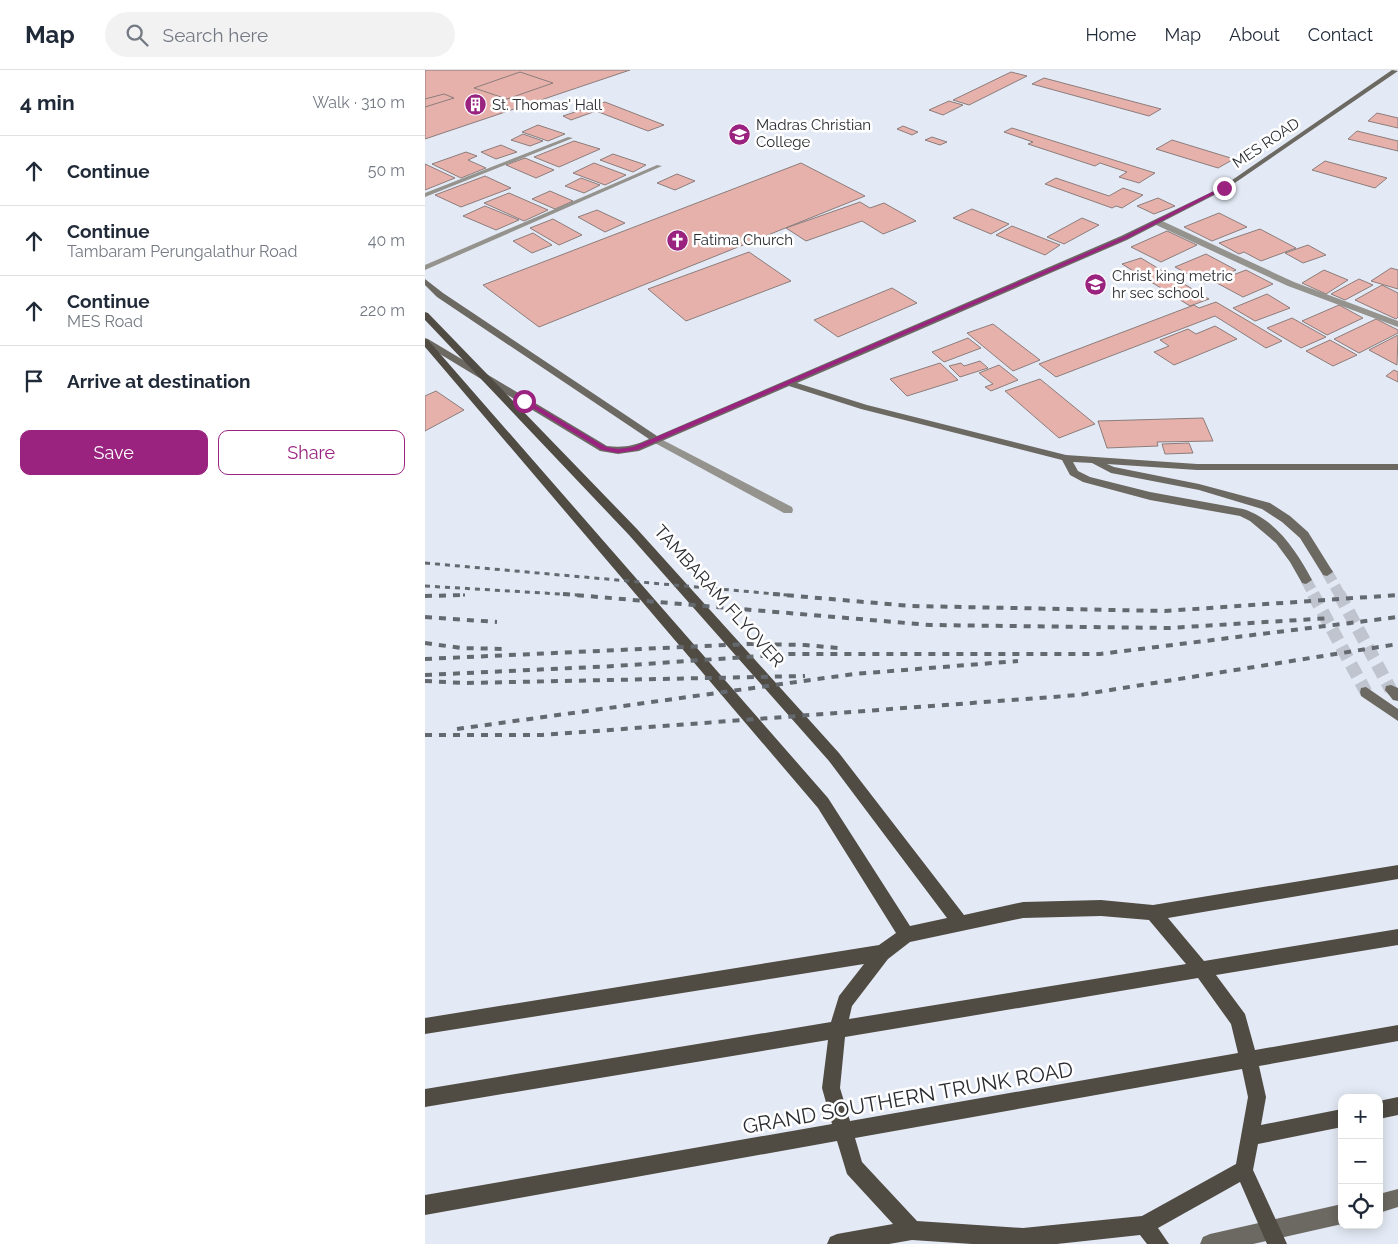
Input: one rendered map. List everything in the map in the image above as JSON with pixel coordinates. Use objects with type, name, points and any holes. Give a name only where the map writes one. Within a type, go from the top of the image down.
[{"type":"main road","name":"TAMBARAM FLYOVER","points":[[425,316],[633,532],[834,757],[960,924]]},
{"type":"main road","points":[[425,342],[823,803],[906,935]]},
{"type":"main road","points":[[912,1230],[854,1167],[831,1088],[837,1032],[845,1002],[882,953],[906,935],[1023,910],[1101,908],[1153,913],[1398,872]]},
{"type":"main road","points":[[1153,913],[1205,974],[1239,1020],[1257,1097],[1244,1170],[1277,1244]]},
{"type":"main road","points":[[425,1098],[1216,969],[1398,937]]},
{"type":"main road","points":[[425,1026],[882,953]]},
{"type":"main road","name":"GRAND SOUTHERN TRUNK ROAD","points":[[425,1205],[807,1139],[1398,1032]]},
{"type":"main road","points":[[1383,1109],[1398,1106]]},
{"type":"main road","points":[[1249,1137],[1338,1119]]},
{"type":"main road","points":[[837,1244],[912,1230],[1023,1238],[1144,1225],[1244,1170]]},
{"type":"main road","points":[[1144,1225],[1159,1244]]},
{"type":"street","name":"MES ROAD","points":[[425,342],[604,449],[618,451],[635,449],[1125,238],[1224,188],[1397,70]]},
{"type":"street","points":[[425,195],[570,138]]},
{"type":"street","points":[[425,268],[659,166]]},
{"type":"street","points":[[1157,222],[1291,284],[1398,324]]},
{"type":"street","points":[[425,281],[440,295],[657,440],[788,510]]},
{"type":"street","points":[[788,383],[865,406],[1066,458],[1197,466],[1398,467]]},
{"type":"street","points":[[1066,458],[1074,473],[1087,480],[1150,496],[1243,513],[1256,518],[1269,527],[1306,580]]},
{"type":"street","points":[[1091,460],[1111,470],[1199,488],[1266,506],[1286,519],[1304,535],[1327,572]]},
{"type":"street","points":[[1366,692],[1398,716]]},
{"type":"street","points":[[1383,1203],[1398,1198]]},
{"type":"street","points":[[1210,1244],[1338,1215]]},
{"type":"building","name":"St. Thomas' Hall","points":[[425,70],[630,70],[425,139]]},
{"type":"building","points":[[520,72],[553,83],[507,99],[474,88]]},
{"type":"building","points":[[1011,72],[1027,76],[969,105],[953,100]]},
{"type":"building","points":[[1044,78],[1161,109],[1149,116],[1032,84]]},
{"type":"building","points":[[444,94],[454,98],[425,107],[425,99]]},
{"type":"building","points":[[949,101],[963,105],[943,115],[929,110]]},
{"type":"building","points":[[605,102],[664,125],[648,131],[596,111],[571,120],[563,116]]},
{"type":"building","points":[[1377,113],[1398,118],[1398,128],[1368,121]]},
{"type":"building","points":[[538,125],[565,134],[548,141],[522,132]]},
{"type":"building","points":[[903,126],[918,132],[912,135],[897,129]]},
{"type":"building","points":[[1012,128],[1155,173],[1139,183],[1119,177],[1127,172],[1100,163],[1095,166],[1028,144],[1033,142],[1004,132]]},
{"type":"building","points":[[1357,131],[1398,141],[1398,151],[1348,139]]},
{"type":"building","points":[[523,134],[543,141],[530,146],[511,140]]},
{"type":"building","points":[[932,137],[947,142],[940,145],[925,140]]},
{"type":"building","points":[[1172,140],[1234,159],[1218,168],[1156,149]]},
{"type":"building","points":[[574,141],[600,149],[559,167],[534,157]]},
{"type":"building","points":[[501,145],[517,152],[496,159],[481,152]]},
{"type":"building","points":[[466,152],[477,156],[468,160],[486,168],[461,178],[432,164]]},
{"type":"building","points":[[613,154],[646,165],[633,172],[600,160]]},
{"type":"building","points":[[525,158],[554,170],[536,178],[506,165]]},
{"type":"building","points":[[1325,161],[1387,178],[1375,188],[1312,170]]},
{"type":"building","points":[[594,163],[626,175],[605,185],[573,173]]},
{"type":"building","name":"Fatima Church","points":[[801,163],[865,196],[539,327],[483,285]]},
{"type":"building","points":[[425,164],[455,178],[425,190]]},
{"type":"building","points":[[677,174],[695,181],[675,190],[657,183]]},
{"type":"building","points":[[485,176],[511,188],[461,207],[435,195]]},
{"type":"building","points":[[581,178],[600,185],[584,193],[565,186]]},
{"type":"building","points":[[1056,178],[1109,196],[1123,188],[1143,195],[1122,208],[1116,206],[1112,208],[1045,184]]},
{"type":"building","points":[[550,191],[573,201],[555,209],[532,199]]},
{"type":"building","points":[[509,193],[548,210],[524,221],[484,203]]},
{"type":"building","points":[[1158,198],[1175,206],[1154,214],[1137,206]]},
{"type":"building","points":[[860,202],[870,208],[884,203],[916,221],[883,234],[862,221],[806,241],[786,228]]},
{"type":"building","points":[[485,206],[519,220],[496,230],[463,216]]},
{"type":"building","points":[[972,209],[1009,224],[991,234],[953,218]]},
{"type":"building","points":[[597,210],[625,223],[605,232],[578,217]]},
{"type":"building","points":[[1219,213],[1247,227],[1212,241],[1184,227]]},
{"type":"building","points":[[1082,218],[1099,225],[1064,244],[1047,237]]},
{"type":"building","points":[[553,219],[582,235],[559,245],[530,228]]},
{"type":"building","points":[[1012,226],[1060,245],[1045,255],[996,235]]},
{"type":"building","points":[[1260,229],[1296,248],[1261,261],[1244,252],[1239,254],[1219,243]]},
{"type":"building","points":[[1167,231],[1197,245],[1161,262],[1131,247]]},
{"type":"building","points":[[533,233],[552,245],[532,253],[513,241]]},
{"type":"building","points":[[1308,245],[1326,255],[1303,263],[1285,253]]},
{"type":"building","points":[[749,252],[791,281],[686,321],[648,289]]},
{"type":"building","points":[[1206,254],[1236,270],[1205,283],[1175,267]]},
{"type":"building","points":[[1141,258],[1209,299],[1190,306],[1122,264]]},
{"type":"building","points":[[1391,268],[1398,270],[1398,289],[1371,281]]},
{"type":"building","points":[[1246,270],[1273,284],[1243,297],[1215,282]]},
{"type":"building","points":[[1324,270],[1348,280],[1326,294],[1302,283]]},
{"type":"building","points":[[1359,279],[1373,285],[1345,300],[1331,294]]},
{"type":"building","points":[[1382,285],[1398,293],[1398,317],[1396,319],[1355,300]]},
{"type":"building","points":[[892,288],[917,303],[838,337],[814,320]]},
{"type":"building","points":[[1267,294],[1290,308],[1255,321],[1233,308]]},
{"type":"building","points":[[1216,302],[1282,341],[1266,348],[1215,316],[1056,377],[1039,364],[1194,305],[1199,308]]},
{"type":"building","points":[[1339,305],[1363,318],[1327,335],[1302,321]]},
{"type":"building","points":[[1292,318],[1326,337],[1301,348],[1267,328]]},
{"type":"building","points":[[1376,319],[1398,330],[1398,333],[1359,353],[1334,339]]},
{"type":"building","points":[[993,324],[1040,360],[1013,371],[967,333]]},
{"type":"building","points":[[1215,326],[1237,339],[1174,365],[1154,352],[1169,346],[1160,340],[1188,329],[1196,334]]},
{"type":"building","points":[[1398,335],[1397,365],[1369,350]]},
{"type":"building","points":[[968,338],[981,348],[944,362],[932,352]]},
{"type":"building","points":[[1330,340],[1357,355],[1333,366],[1306,351]]},
{"type":"building","points":[[980,361],[988,368],[960,377],[949,366],[961,363],[964,366]]},
{"type":"building","points":[[940,363],[958,380],[907,396],[890,379]]},
{"type":"building","points":[[999,365],[1018,380],[991,391],[985,387],[993,384],[979,373]]},
{"type":"building","points":[[1394,370],[1398,372],[1398,382],[1386,376]]},
{"type":"building","points":[[1040,379],[1095,424],[1059,438],[1005,391]]},
{"type":"building","points":[[436,391],[464,410],[425,431],[425,396]]},
{"type":"building","points":[[1203,418],[1213,441],[1157,442],[1158,446],[1107,448],[1098,421]]},
{"type":"building","points":[[1189,443],[1193,453],[1165,454],[1162,444]]},
{"type":"tunnel","points":[[1327,572],[1340,595]]},
{"type":"tunnel","points":[[1306,580],[1314,595]]},
{"type":"tunnel","points":[[1313,594],[1366,692]]},
{"type":"tunnel","points":[[1339,594],[1391,690]]},
{"type":"railway","points":[[425,563],[787,595]]},
{"type":"railway","points":[[425,586],[570,595]]},
{"type":"railway","points":[[563,594],[570,595]]},
{"type":"railway","points":[[773,594],[911,606],[1165,611],[1398,595]]},
{"type":"railway","points":[[425,596],[465,595],[463,595]]},
{"type":"railway","points":[[570,595],[577,595]]},
{"type":"railway","points":[[570,595],[930,625],[1169,628],[1331,618]]},
{"type":"railway","points":[[425,617],[497,622]]},
{"type":"railway","points":[[425,675],[615,666],[790,654],[1100,654],[1398,617]]},
{"type":"railway","points":[[425,643],[461,648],[506,649]]},
{"type":"railway","points":[[425,659],[748,644],[805,645],[838,648]]},
{"type":"railway","points":[[425,735],[542,735],[1079,695],[1398,644]]},
{"type":"railway","points":[[457,729],[854,674],[1018,661]]},
{"type":"railway","points":[[425,681],[465,683],[805,676]]},
{"type":"place","name":"St. Thomas' Hall","points":[[476,105]]},
{"type":"place","name":"Madras Christian College","points":[[740,134]]},
{"type":"place","name":"Fatima Church","points":[[677,240]]},
{"type":"place","name":"Christ king metric hr sec school","points":[[1096,285]]},
{"type":"route","points":[[524,401],[604,449],[618,451],[635,449],[1125,238],[1224,188]]}]
